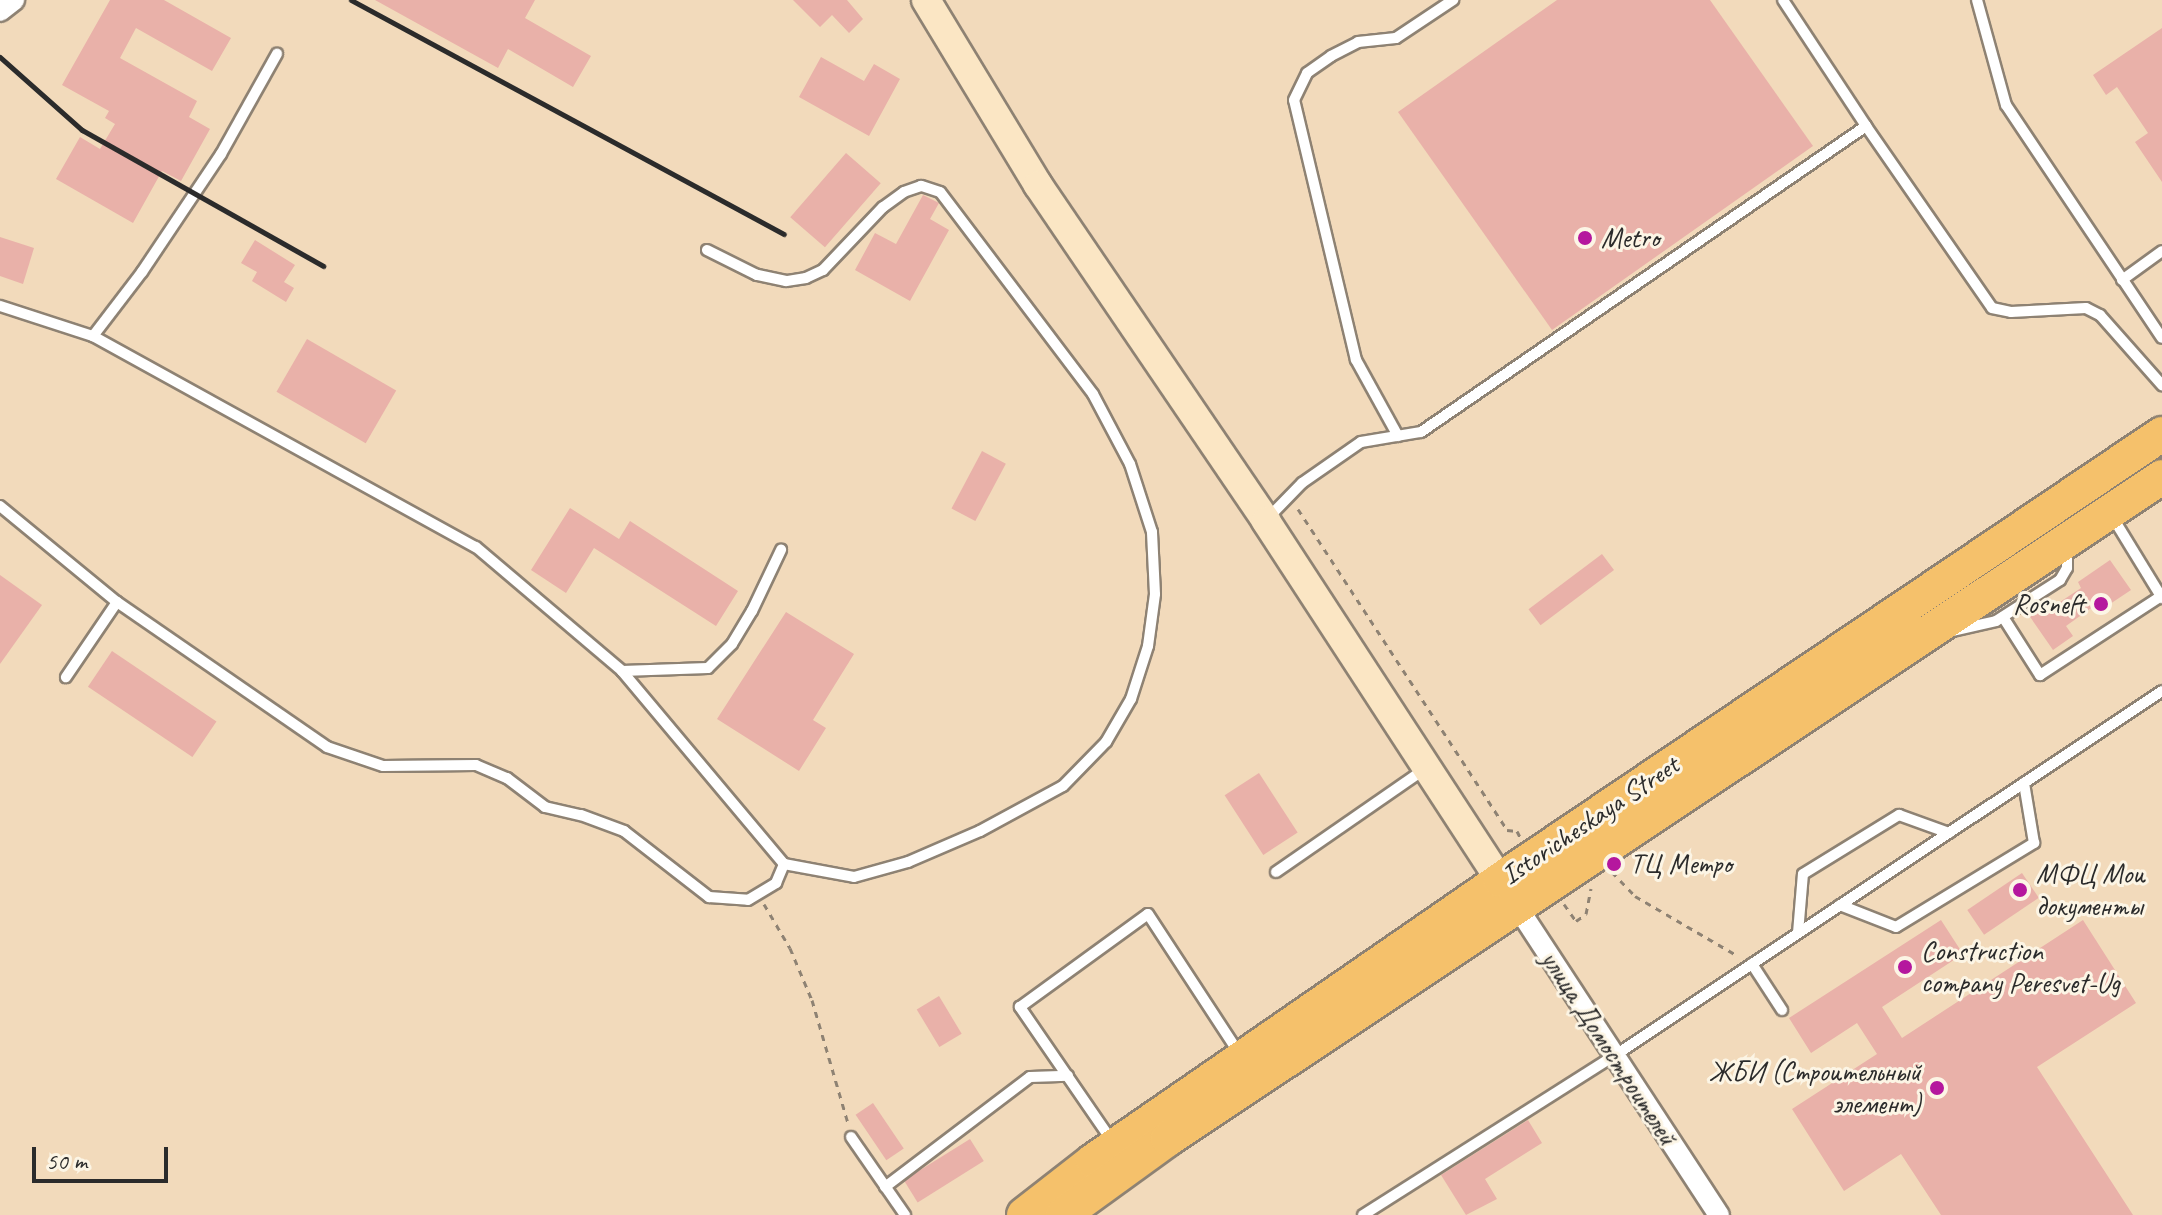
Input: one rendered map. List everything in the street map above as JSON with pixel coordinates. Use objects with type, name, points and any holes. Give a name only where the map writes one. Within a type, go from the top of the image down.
[{"type":"highway","name":"Istoricheskaya Street","points":[[1063,1215],[1509,894],[2162,434]]},
{"type":"highway","name":"Istoricheskaya Street","points":[[1542,871],[1914,638],[2162,477]]},
{"type":"highway","name":"Istoricheskaya Street","points":[[1024,1215],[1116,1145],[1242,1058],[1509,894]]},
{"type":"main road","points":[[926,0],[1038,185],[1266,521],[1509,894]]},
{"type":"street","points":[[0,11],[14,0]]},
{"type":"street","name":"улица Домостроителей","points":[[1509,894],[1719,1215]]},
{"type":"lane","points":[[1398,436],[1356,360],[1294,100],[1307,73],[1331,56],[1358,42],[1396,38],[1453,0]]},
{"type":"lane","points":[[1783,0],[1992,308],[2011,312],[2086,308],[2100,315],[2162,385]]},
{"type":"lane","points":[[1977,0],[2006,105],[2162,338]]},
{"type":"lane","points":[[93,336],[142,272],[221,154],[277,54]]},
{"type":"lane","points":[[1266,521],[1302,483],[1361,442],[1421,432],[1866,126]]},
{"type":"lane","points":[[0,306],[93,336],[476,547],[622,671],[784,864],[854,877],[908,862],[980,831],[1063,786],[1106,742],[1131,699],[1148,646],[1155,594],[1152,532],[1130,464],[1093,394],[940,192],[921,186],[904,192],[883,207],[823,270],[806,278],[786,281],[757,275],[707,250]]},
{"type":"lane","points":[[2122,280],[2162,251]]},
{"type":"lane","points":[[0,506],[117,602],[327,747],[383,766],[476,765],[507,778],[545,807],[581,815],[624,831],[709,897],[748,900],[776,883],[784,864]]},
{"type":"lane","points":[[2003,617],[2040,675],[2161,597],[2109,512]]},
{"type":"lane","points":[[1914,638],[1984,626],[2003,617],[2060,580],[2067,568],[2067,539]]},
{"type":"lane","points":[[622,671],[708,668],[732,644],[752,611],[781,550]]},
{"type":"lane","points":[[66,677],[117,602]]},
{"type":"lane","points":[[1363,1215],[1614,1056],[2162,691]]},
{"type":"lane","points":[[1276,872],[1427,768]]},
{"type":"lane","points":[[1840,905],[1896,927],[2034,843],[2024,783]]},
{"type":"lane","points":[[1798,933],[1803,874],[1899,815],[1949,833]]},
{"type":"lane","points":[[1116,1145],[1020,1007],[1148,914],[1242,1058]]},
{"type":"lane","points":[[1752,964],[1782,1010]]},
{"type":"lane","points":[[885,1187],[1030,1077],[1068,1076]]},
{"type":"lane","points":[[851,1137],[905,1215]]},
{"type":"path","points":[[1289,496],[1507,830],[1517,831],[1576,921],[1586,914],[1590,889],[1611,871],[1635,896],[1752,964]]},
{"type":"path","points":[[759,894],[790,948],[812,1000],[851,1137]]},
{"type":"building","points":[[110,0],[164,0],[231,38],[212,71],[136,28],[120,58],[197,101],[189,117],[210,129],[181,181],[162,171],[133,223],[56,179],[80,137],[100,149],[115,124],[105,118],[109,111],[62,85]]},
{"type":"building","points":[[375,0],[535,0],[525,18],[591,56],[573,87],[508,49],[498,68]]},
{"type":"building","points":[[793,0],[847,0],[863,19],[849,33],[832,15],[820,27]]},
{"type":"building","name":"Metro","points":[[1557,0],[1710,0],[1813,146],[1552,330],[1398,112]]},
{"type":"building","points":[[2162,28],[2162,182],[2135,142],[2148,133],[2117,87],[2106,95],[2093,75]]},
{"type":"building","points":[[821,57],[864,81],[874,64],[900,79],[869,136],[799,97]]},
{"type":"building","points":[[846,153],[881,183],[825,247],[790,217]]},
{"type":"building","points":[[923,195],[939,203],[930,219],[949,230],[910,301],[855,270],[875,233],[896,244]]},
{"type":"building","points":[[0,237],[34,248],[23,284],[0,276]]},
{"type":"building","points":[[255,240],[295,265],[284,282],[294,288],[286,302],[252,281],[257,272],[241,263]]},
{"type":"building","points":[[307,339],[396,390],[366,443],[276,392]]},
{"type":"building","points":[[982,451],[1006,464],[975,521],[951,508]]},
{"type":"building","points":[[570,508],[619,539],[630,521],[738,591],[716,626],[594,548],[566,593],[531,570]]},
{"type":"building","points":[[1602,554],[1614,570],[1541,625],[1529,609]]},
{"type":"building","points":[[2110,560],[2131,590],[2098,612],[2094,606],[2066,626],[2073,636],[2053,650],[2026,611],[2048,597],[2054,606],[2081,588],[2078,582]]},
{"type":"building","points":[[0,575],[42,605],[0,664]]},
{"type":"building","points":[[786,612],[854,654],[813,720],[826,728],[799,771],[717,719]]},
{"type":"building","points":[[112,651],[216,721],[192,757],[88,687]]},
{"type":"building","points":[[1259,773],[1298,833],[1263,855],[1225,795]]},
{"type":"building","points":[[2022,873],[2039,898],[1984,935],[1967,910]]},
{"type":"building","name":"ЖБИ (Строительный элемент)","points":[[1941,920],[1963,954],[1882,1007],[1902,1038],[2083,920],[2136,1003],[2037,1067],[2133,1215],[1941,1215],[1901,1154],[1844,1191],[1792,1109],[1877,1054],[1857,1023],[1811,1053],[1789,1018]]},
{"type":"building","points":[[939,996],[962,1034],[939,1047],[917,1009]]},
{"type":"building","points":[[873,1103],[904,1149],[886,1160],[856,1115]]},
{"type":"building","points":[[1528,1120],[1542,1143],[1485,1179],[1497,1199],[1466,1215],[1441,1175]]},
{"type":"building","points":[[970,1139],[984,1161],[918,1202],[904,1180]]},
{"type":"railway","points":[[351,0],[784,234]]},
{"type":"railway","points":[[0,57],[82,130],[323,266]]},
{"type":"place","name":"Metro","points":[[1585,238]]},
{"type":"place","name":"Rosneft","points":[[2101,604]]},
{"type":"place","name":"ТЦ Метро","points":[[1614,864]]},
{"type":"place","name":"МФЦ Мои документы","points":[[2020,890]]},
{"type":"place","name":"Construction company Peresvet-Ug","points":[[1905,967]]},
{"type":"place","name":"ЖБИ (Строительный элемент)","points":[[1937,1088]]}]
